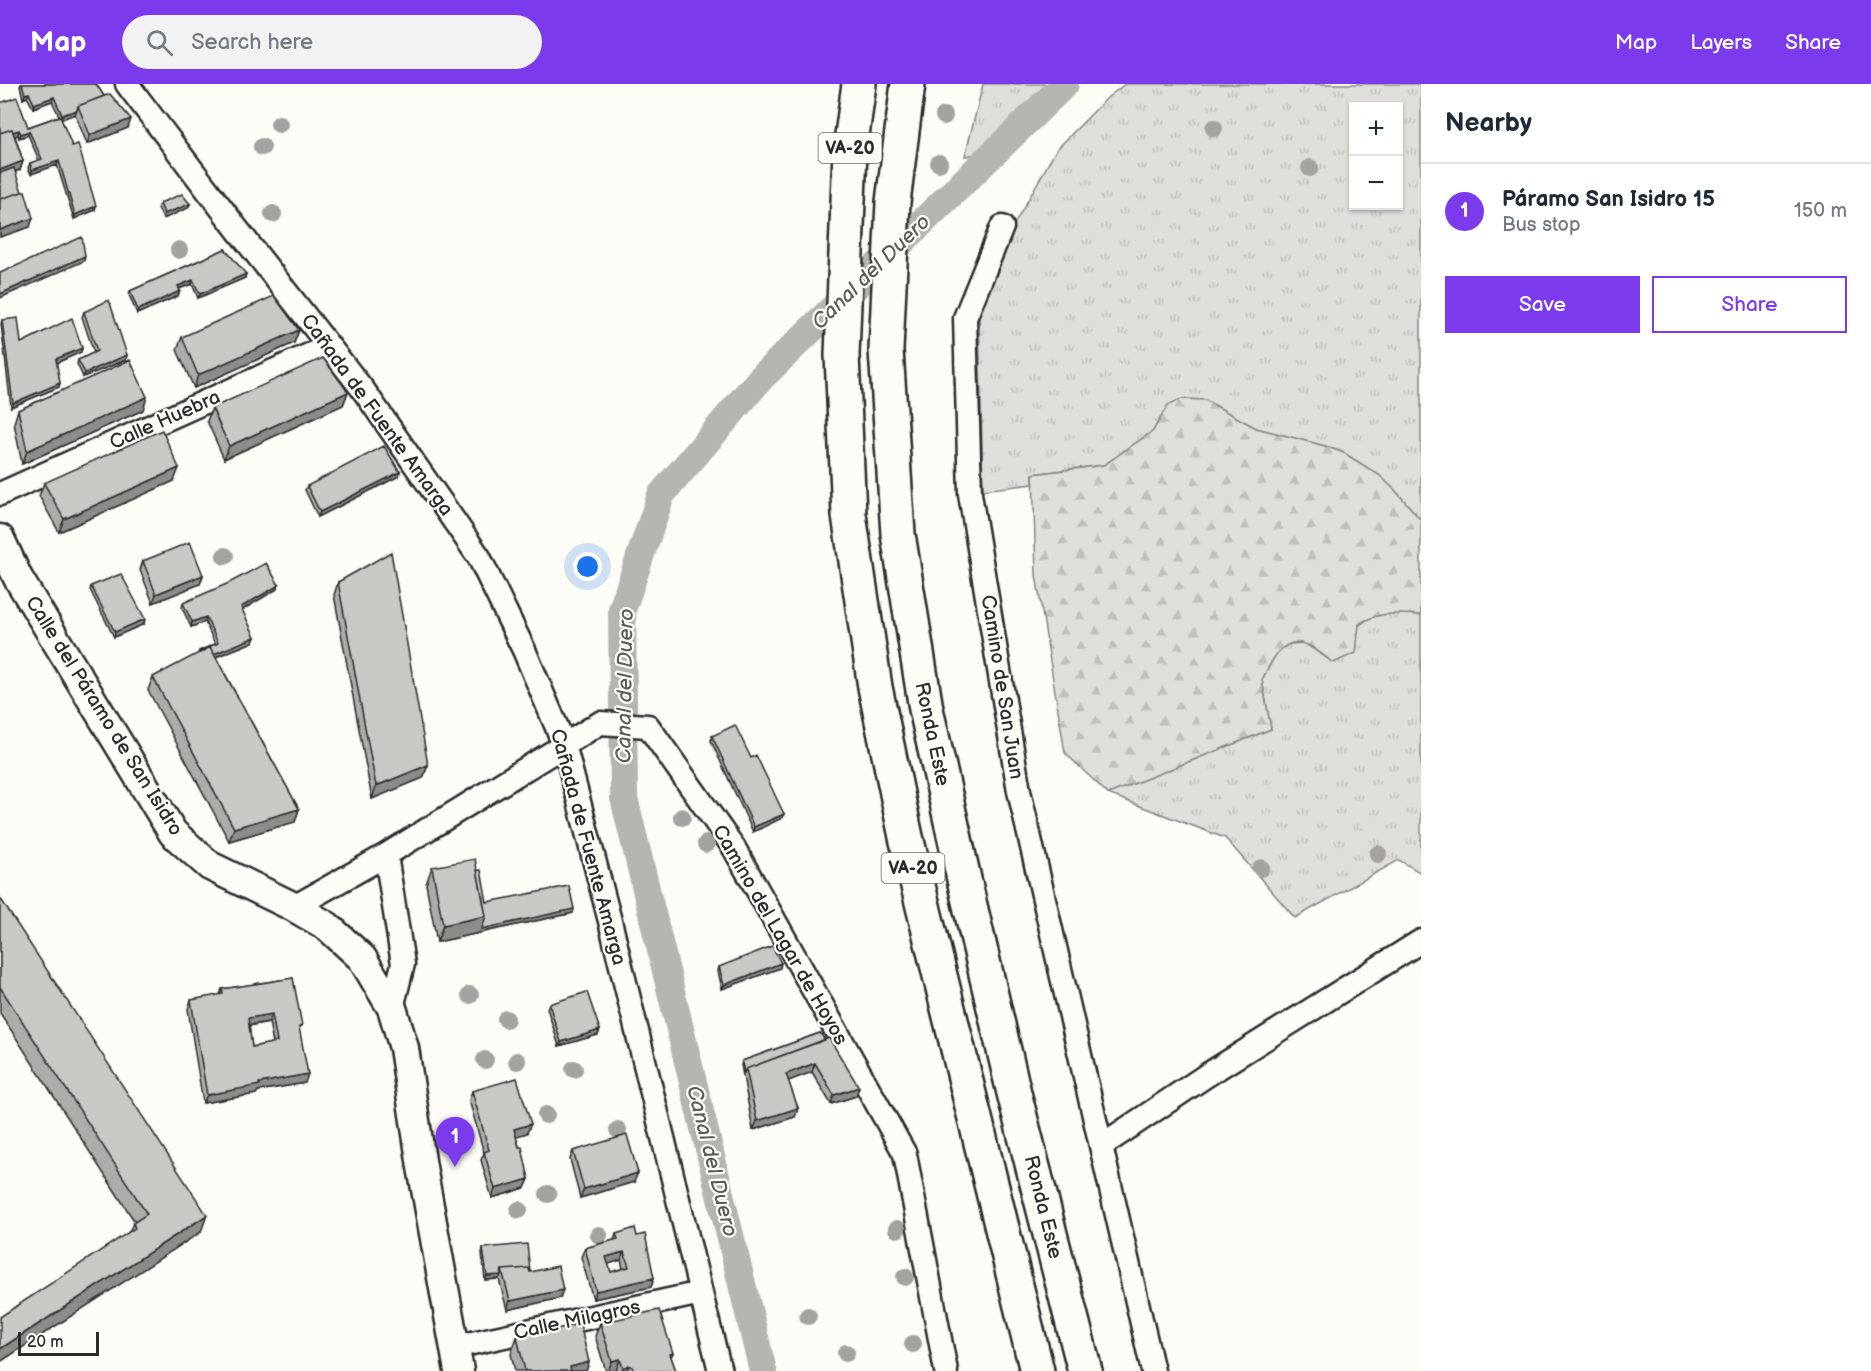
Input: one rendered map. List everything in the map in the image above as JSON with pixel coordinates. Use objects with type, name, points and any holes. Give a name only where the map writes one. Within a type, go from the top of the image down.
[{"type":"highway","name":"VA-20","points":[[859,84],[850,150],[842,355],[849,515],[875,687],[911,860],[1037,1371]]},
{"type":"highway","name":"Ronda Este","points":[[908,84],[893,202],[886,350],[897,534],[926,709],[1009,1070],[1085,1371]]},
{"type":"street","name":"Cañada de Fuente Amarga","points":[[127,84],[364,391],[480,557],[524,650],[564,744],[610,921],[720,1371]]},
{"type":"street","name":"Camino de San Juan","points":[[1002,227],[965,318],[970,494],[1019,791],[1153,1371]]},
{"type":"street","name":"Calle Huebra","points":[[0,494],[329,346]]},
{"type":"street","name":"Calle del Páramo de San Isidro","points":[[0,539],[18,578],[173,833],[210,866],[294,907],[327,926],[362,957],[392,1008],[404,1048],[422,1167],[456,1359]]},
{"type":"street","name":"Camino del Lagar de Hoyos","points":[[294,907],[386,855],[600,723],[648,726],[734,848],[905,1154],[946,1371]]},
{"type":"street","points":[[386,855],[403,964],[392,1008]]},
{"type":"street","points":[[1101,1146],[1207,1075],[1421,941]]},
{"type":"street","name":"Calle Milagros","points":[[456,1359],[701,1293]]},
{"type":"green space","points":[[983,84],[1054,84],[1001,138],[977,153],[965,156]]},
{"type":"green space","points":[[1125,84],[1421,84],[1421,520],[1379,475],[1344,453],[1256,428],[1205,400],[1182,399],[1168,405],[1153,431],[1104,465],[1033,474],[1033,484],[983,490],[979,314],[1015,223],[1056,150],[1108,97]]},
{"type":"green space","points":[[1182,399],[1205,400],[1256,428],[1344,453],[1379,475],[1421,520],[1421,615],[1389,614],[1366,620],[1359,624],[1356,653],[1333,663],[1305,644],[1297,643],[1283,647],[1273,659],[1262,680],[1271,729],[1108,794],[1065,753],[1036,575],[1033,474],[1104,465],[1153,431],[1168,405]]},
{"type":"green space","points":[[1388,612],[1421,615],[1421,873],[1399,860],[1295,918],[1225,838],[1108,794],[1271,729],[1262,680],[1278,650],[1290,644],[1304,643],[1333,662],[1360,624]]},
{"type":"building","points":[[22,84],[96,84],[104,96],[62,115],[54,97],[34,104],[29,93],[25,94]]},
{"type":"building","points":[[110,94],[131,119],[90,135],[78,106]]},
{"type":"building","points":[[17,97],[28,127],[60,116],[72,146],[78,144],[96,206],[75,215],[59,161],[32,170],[30,163],[42,159],[29,131],[21,134],[19,130],[13,132],[12,129],[0,133],[0,103]]},
{"type":"building","points":[[12,129],[23,161],[0,170],[0,133]]},
{"type":"building","points":[[14,168],[22,192],[0,199],[0,173]]},
{"type":"building","points":[[25,191],[33,218],[0,230],[0,199]]},
{"type":"building","points":[[182,194],[190,204],[164,214],[160,203]]},
{"type":"building","points":[[82,237],[85,256],[0,294],[0,273]]},
{"type":"building","points":[[225,249],[246,274],[200,294],[193,280],[178,286],[180,291],[138,310],[130,291]]},
{"type":"building","points":[[274,296],[299,330],[198,375],[182,337]]},
{"type":"building","points":[[109,300],[127,355],[85,373],[78,360],[97,351],[84,312]]},
{"type":"building","points":[[18,318],[21,343],[72,318],[82,348],[56,359],[60,383],[13,403],[2,320]]},
{"type":"building","points":[[323,358],[348,392],[229,446],[212,408]]},
{"type":"building","points":[[130,360],[147,397],[27,451],[18,410]]},
{"type":"building","points":[[162,430],[179,468],[64,519],[44,483]]},
{"type":"building","points":[[384,446],[400,472],[320,512],[307,486]]},
{"type":"building","points":[[190,542],[203,575],[156,594],[143,561]]},
{"type":"building","points":[[391,552],[428,765],[376,786],[338,582]]},
{"type":"building","points":[[266,563],[279,585],[241,607],[255,637],[214,654],[210,647],[200,653],[199,651],[218,643],[206,617],[192,622],[183,603],[229,583]]},
{"type":"building","points":[[121,574],[145,619],[115,632],[91,586]]},
{"type":"building","points":[[210,647],[299,809],[234,828],[153,677]]},
{"type":"building","points":[[735,725],[751,758],[756,755],[784,814],[754,827],[712,736]]},
{"type":"building","points":[[475,859],[486,916],[443,925],[432,867]]},
{"type":"building","points":[[477,870],[481,870],[487,902],[569,886],[574,909],[482,929],[486,916]]},
{"type":"building","points":[[0,898],[207,1215],[0,1349],[0,1317],[135,1228],[133,1223],[147,1214],[0,987]]},
{"type":"building","points":[[772,946],[781,963],[724,985],[719,967]]},
{"type":"building","points":[[293,978],[308,1074],[207,1095],[191,1000],[223,994],[222,989]],"holes":[[[272,1014],[277,1042],[252,1047],[248,1018]]]},
{"type":"building","points":[[587,992],[600,1030],[561,1042],[549,1004]]},
{"type":"building","points":[[820,1033],[825,1040],[746,1069],[744,1073],[742,1061]]},
{"type":"building","points":[[829,1038],[859,1087],[834,1095],[815,1063],[786,1074],[798,1108],[757,1121],[746,1069]]},
{"type":"building","points":[[517,1078],[531,1124],[514,1129],[519,1147],[522,1147],[529,1179],[495,1189],[484,1152],[489,1150],[472,1091]]},
{"type":"building","points":[[627,1135],[638,1173],[584,1189],[573,1151]]},
{"type":"building","points":[[635,1228],[637,1236],[645,1234],[654,1278],[596,1291],[585,1248],[618,1239],[616,1234]],"holes":[[[624,1252],[629,1267],[611,1272],[606,1257]]]},
{"type":"building","points":[[527,1244],[530,1271],[529,1268],[502,1270],[501,1275],[487,1276],[483,1248]]},
{"type":"building","points":[[558,1266],[563,1290],[510,1301],[502,1270],[529,1268],[530,1272]]},
{"type":"building","points":[[659,1310],[673,1353],[670,1354],[676,1371],[634,1371],[629,1365],[623,1368],[620,1359],[612,1361],[600,1323]]},
{"type":"building","points":[[580,1324],[589,1362],[570,1367],[571,1371],[525,1371],[517,1337]]},
{"type":"waterway","name":"Canal del Duero","points":[[763,1371],[624,798],[622,610],[661,495],[761,378],[1065,84]]},
{"type":"place","name":"Páramo San Isidro 15","points":[[455,1167]]}]
